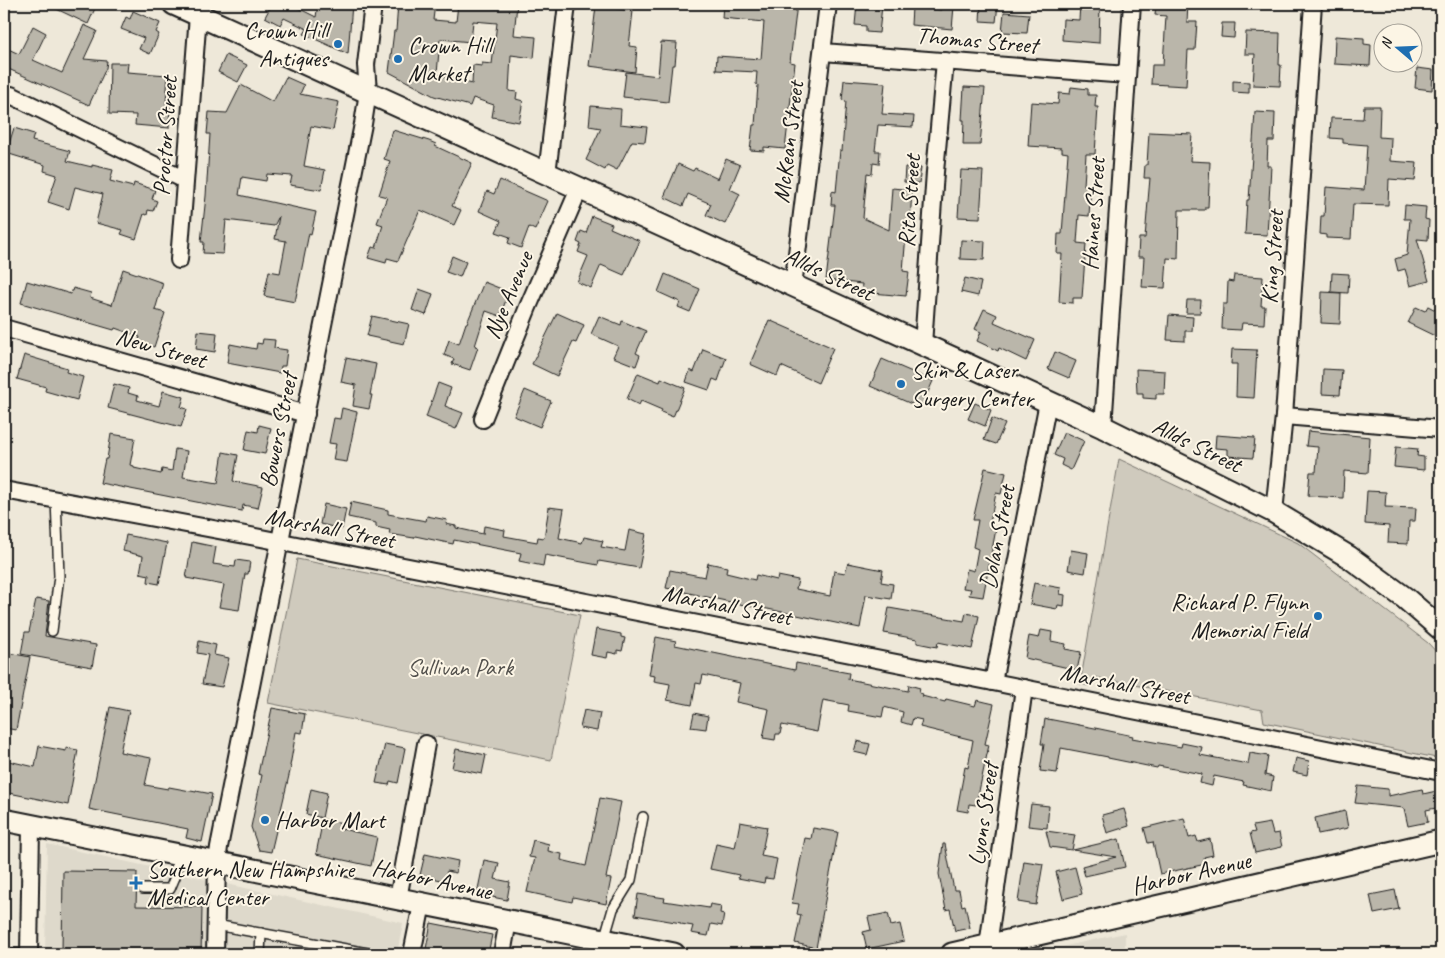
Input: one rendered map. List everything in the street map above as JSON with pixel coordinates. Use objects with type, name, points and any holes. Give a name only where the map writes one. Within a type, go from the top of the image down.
[{"type":"street","name":"Allds Street","points":[[174,4],[923,344],[1048,402],[1274,512],[1349,557],[1405,598],[1441,629]]},
{"type":"street","name":"Bowers Street","points":[[215,954],[217,863],[262,625],[281,542],[363,124],[368,92],[366,65],[373,4]]},
{"type":"street","points":[[547,174],[567,4]]},
{"type":"street","name":"McKean Street","points":[[793,286],[828,4]]},
{"type":"street","name":"Haines Street","points":[[1102,428],[1132,4]]},
{"type":"street","name":"King Street","points":[[1274,512],[1284,416],[1313,4]]},
{"type":"street","name":"Proctor Street","points":[[179,260],[198,15]]},
{"type":"street","name":"Thomas Street","points":[[823,52],[1127,75]]},
{"type":"street","name":"Rita Street","points":[[923,344],[945,61]]},
{"type":"street","points":[[11,95],[186,180]]},
{"type":"street","name":"Nye Avenue","points":[[483,419],[528,307],[579,189]]},
{"type":"street","name":"New Street","points":[[4,328],[306,414]]},
{"type":"street","name":"Dolan Street","points":[[993,682],[1048,402]]},
{"type":"street","points":[[1284,416],[1441,429]]},
{"type":"street","name":"Marshall Street","points":[[4,490],[281,542],[1441,772]]},
{"type":"street","name":"Lyons Street","points":[[978,950],[1024,688]]},
{"type":"street","points":[[398,899],[426,744]]},
{"type":"street","name":"Harbor Avenue","points":[[4,820],[674,954]]},
{"type":"street","points":[[29,954],[31,826]]},
{"type":"street","name":"Harbor Avenue","points":[[952,954],[978,950],[1441,840]]},
{"type":"street","points":[[412,954],[422,904]]},
{"type":"street","points":[[502,954],[508,921]]},
{"type":"lane","points":[[52,631],[60,576],[56,499]]},
{"type":"lane","points":[[604,940],[613,909],[631,880],[643,817]]},
{"type":"lane","points":[[143,889],[170,889],[175,877],[178,855]]},
{"type":"lane","points":[[216,924],[372,954]]},
{"type":"lane","points":[[260,954],[261,933]]},
{"type":"lane","points":[[4,954],[29,954]]},
{"type":"shaded area","name":"Southern New Hampshire Medical Center","points":[[47,844],[403,923],[397,954],[45,954]]},
{"type":"shaded area","points":[[1125,933],[1125,954],[1029,954]]},
{"type":"green space","points":[[1119,459],[1298,543],[1428,643],[1441,657],[1441,759],[1264,722],[1262,710],[1094,677],[1091,686],[1080,684]]},
{"type":"green space","name":"Sullivan Park","points":[[297,559],[580,615],[551,760],[268,703]]},
{"type":"building","points":[[46,4],[97,4],[88,24]]},
{"type":"building","points":[[272,4],[290,4],[316,17],[318,4],[352,4],[348,54],[304,34],[307,29],[284,18],[280,25],[265,17]]},
{"type":"building","points":[[398,4],[435,4],[433,20],[456,22],[458,4],[497,8],[498,4],[517,4],[514,35],[536,37],[534,58],[511,55],[509,91],[517,92],[516,99],[523,101],[519,122],[492,117],[494,105],[473,98],[470,106],[434,96],[389,72],[394,31],[396,31]],"holes":[[[473,21],[497,23],[492,64],[482,63],[482,66],[473,65],[472,84],[437,74],[440,39],[471,42]]]},
{"type":"building","points":[[723,4],[766,8],[766,4],[797,4],[790,62],[795,63],[785,149],[764,147],[764,151],[750,150],[753,125],[755,125],[757,72],[716,70],[717,56],[761,59],[764,22],[722,18]]},
{"type":"building","points":[[857,4],[882,6],[879,33],[866,32],[866,26],[855,25]]},
{"type":"building","points":[[942,4],[954,6],[952,29],[911,25],[912,7],[941,10]]},
{"type":"building","points":[[981,4],[998,4],[996,22],[980,21]]},
{"type":"building","points":[[1080,4],[1100,4],[1099,43],[1062,40],[1063,19],[1079,20]]},
{"type":"building","points":[[1156,4],[1188,4],[1187,22],[1197,22],[1195,50],[1188,50],[1186,86],[1151,84],[1152,65],[1163,65],[1166,16],[1155,15]]},
{"type":"building","points":[[596,6],[633,11],[629,46],[637,47],[635,72],[589,66]]},
{"type":"building","points":[[133,11],[160,23],[156,32],[159,34],[150,54],[139,49],[144,38],[121,29],[126,17],[130,19]]},
{"type":"building","points":[[1004,12],[1029,14],[1027,33],[1002,32]]},
{"type":"building","points":[[1222,23],[1235,23],[1234,38],[1221,37]]},
{"type":"building","points":[[84,25],[97,31],[84,59],[107,61],[106,68],[89,105],[4,67],[4,47],[19,54],[33,26],[46,33],[33,60],[62,73]]},
{"type":"building","points":[[1246,32],[1280,33],[1280,86],[1253,85],[1255,54],[1245,54]]},
{"type":"building","points":[[1335,36],[1364,38],[1364,44],[1371,45],[1370,66],[1334,64]]},
{"type":"building","points":[[661,42],[677,43],[675,65],[672,65],[668,102],[623,97],[626,72],[658,76]]},
{"type":"building","points":[[226,55],[247,65],[238,82],[218,72]]},
{"type":"building","points":[[110,63],[128,63],[127,72],[168,75],[166,104],[170,104],[169,128],[135,125],[136,115],[109,114]]},
{"type":"building","points":[[1422,69],[1433,70],[1432,90],[1415,88],[1417,72],[1422,72]]},
{"type":"building","points":[[286,77],[304,85],[300,94],[339,102],[333,130],[311,126],[304,166],[325,170],[321,190],[290,185],[292,176],[267,174],[266,181],[242,177],[239,195],[316,212],[311,234],[309,233],[295,302],[264,296],[269,271],[280,273],[286,241],[275,239],[279,216],[274,226],[226,220],[223,254],[203,253],[204,242],[201,242],[210,134],[207,134],[209,112],[227,113],[241,85],[273,102]]},
{"type":"building","points":[[844,80],[885,83],[882,114],[914,116],[913,127],[878,125],[875,151],[880,151],[879,164],[873,163],[872,174],[867,173],[863,218],[889,230],[892,188],[912,190],[910,222],[907,222],[903,271],[909,272],[906,296],[861,292],[862,284],[826,280],[835,205],[831,205],[832,191],[836,192],[840,150],[842,151],[846,101],[842,100]]},
{"type":"building","points":[[1233,81],[1249,82],[1249,93],[1233,92]]},
{"type":"building","points":[[964,87],[985,88],[980,145],[963,145]]},
{"type":"building","points":[[1071,87],[1088,89],[1088,95],[1096,95],[1095,107],[1098,107],[1095,154],[1086,154],[1084,185],[1091,185],[1089,216],[1079,215],[1077,243],[1086,244],[1082,298],[1073,298],[1073,303],[1059,302],[1062,254],[1057,254],[1058,234],[1062,234],[1068,153],[1062,152],[1062,148],[1028,146],[1031,102],[1058,104],[1059,93],[1070,94]]},
{"type":"building","points":[[591,106],[621,109],[620,124],[647,127],[645,142],[632,141],[617,170],[607,165],[605,170],[586,160],[601,128],[589,126]]},
{"type":"building","points":[[1364,106],[1380,106],[1379,137],[1391,138],[1390,161],[1417,163],[1415,181],[1389,179],[1388,205],[1353,204],[1351,239],[1326,238],[1326,235],[1320,234],[1321,216],[1324,216],[1326,187],[1364,190],[1367,145],[1343,143],[1343,139],[1330,138],[1331,118],[1363,119]]},
{"type":"building","points":[[1255,112],[1275,113],[1274,141],[1268,141],[1267,166],[1271,166],[1267,235],[1245,234]]},
{"type":"building","points":[[14,128],[34,134],[32,141],[70,151],[67,161],[113,170],[110,181],[133,187],[134,183],[155,190],[152,199],[157,201],[153,211],[148,210],[147,215],[144,214],[136,239],[121,234],[123,230],[96,223],[103,194],[75,187],[69,209],[48,202],[57,175],[44,171],[45,165],[6,153]]},
{"type":"building","points":[[393,130],[429,141],[436,144],[435,146],[472,163],[452,206],[461,210],[454,225],[420,210],[398,261],[387,258],[386,263],[368,258],[372,247],[376,248],[383,225],[377,223],[387,197],[379,195],[390,161],[384,159]]},
{"type":"building","points":[[1149,132],[1192,134],[1190,161],[1210,162],[1208,207],[1205,207],[1205,210],[1179,210],[1178,259],[1167,258],[1165,288],[1142,287],[1144,257],[1138,257],[1139,238],[1145,238],[1150,178],[1144,178],[1145,165],[1147,165]]},
{"type":"building","points":[[726,159],[740,165],[730,189],[740,194],[725,224],[706,215],[711,204],[688,194],[683,206],[664,197],[678,164],[693,171],[695,168],[718,179]]},
{"type":"building","points":[[905,167],[921,168],[919,183],[904,182]]},
{"type":"building","points":[[961,170],[983,171],[980,218],[958,217]]},
{"type":"building","points":[[500,180],[548,201],[535,230],[529,227],[521,248],[508,243],[510,237],[496,232],[501,221],[479,211],[487,191],[494,194]]},
{"type":"building","points":[[1405,205],[1426,207],[1425,219],[1429,220],[1428,240],[1417,239],[1429,281],[1410,286],[1405,269],[1398,271],[1395,259],[1407,255],[1410,219],[1404,219]]},
{"type":"building","points":[[592,216],[612,224],[610,228],[640,241],[624,275],[601,265],[591,288],[577,282],[588,256],[578,252],[581,244],[577,242],[581,231],[586,233]]},
{"type":"building","points":[[961,240],[985,241],[984,260],[960,259]]},
{"type":"building","points":[[452,256],[466,262],[460,277],[446,272]]},
{"type":"building","points":[[123,269],[163,283],[155,310],[165,313],[154,347],[138,342],[140,337],[115,328],[114,330],[21,303],[27,281],[71,294],[73,288],[91,293],[90,298],[112,305]]},
{"type":"building","points":[[1332,273],[1349,274],[1348,293],[1331,292]]},
{"type":"building","points":[[665,274],[700,289],[690,312],[678,307],[680,302],[658,292]]},
{"type":"building","points":[[1234,275],[1263,277],[1261,306],[1265,306],[1264,324],[1242,323],[1241,330],[1222,329],[1223,304],[1227,304],[1228,281],[1233,282]]},
{"type":"building","points":[[965,278],[981,282],[978,296],[961,292]]},
{"type":"building","points":[[484,282],[509,292],[500,316],[486,311],[475,346],[478,347],[470,370],[452,364],[454,359],[444,355],[449,340],[459,344]]},
{"type":"building","points":[[419,289],[433,294],[426,315],[412,310]]},
{"type":"building","points":[[1322,292],[1341,293],[1340,324],[1321,323]]},
{"type":"building","points":[[1187,300],[1201,300],[1200,313],[1186,313]]},
{"type":"building","points":[[1428,306],[1441,313],[1441,339],[1408,323],[1416,307],[1425,311]]},
{"type":"building","points":[[984,309],[997,315],[994,322],[1035,340],[1026,361],[999,348],[998,351],[977,341],[981,332],[975,329]]},
{"type":"building","points":[[557,313],[584,325],[576,343],[573,342],[557,376],[532,364]]},
{"type":"building","points":[[1169,315],[1193,317],[1192,331],[1185,331],[1185,341],[1167,340]]},
{"type":"building","points":[[372,316],[409,324],[404,344],[367,336]]},
{"type":"building","points":[[599,316],[621,325],[622,321],[646,331],[636,353],[640,355],[636,366],[613,357],[618,346],[591,334]]},
{"type":"building","points":[[769,320],[833,348],[818,383],[781,366],[777,376],[750,364]]},
{"type":"building","points":[[198,331],[217,333],[215,352],[196,349]]},
{"type":"building","points":[[263,339],[275,340],[274,348],[287,350],[285,366],[281,366],[280,373],[227,363],[230,344],[256,349],[257,343],[262,344]]},
{"type":"building","points":[[703,349],[726,358],[718,381],[713,379],[709,390],[686,382],[690,370],[694,372]]},
{"type":"building","points":[[1232,349],[1257,350],[1254,398],[1236,397],[1237,364],[1231,364]]},
{"type":"building","points":[[1055,352],[1076,361],[1069,378],[1048,369]]},
{"type":"building","points":[[24,355],[67,368],[66,372],[83,377],[77,400],[45,391],[46,387],[17,379]]},
{"type":"building","points":[[346,358],[376,364],[369,409],[353,406],[356,385],[341,382]]},
{"type":"building","name":"Skin & Laser Surgery Center","points":[[882,359],[933,381],[921,408],[870,386]]},
{"type":"building","points":[[1136,369],[1165,371],[1164,394],[1156,394],[1156,399],[1143,398],[1143,393],[1137,393]]},
{"type":"building","points":[[1323,369],[1342,370],[1340,395],[1322,394]]},
{"type":"building","points":[[638,373],[660,382],[661,378],[685,388],[673,417],[641,401],[639,405],[627,399]]},
{"type":"building","points":[[438,383],[451,388],[445,406],[463,413],[456,429],[426,417]]},
{"type":"building","points":[[114,384],[129,388],[128,393],[138,396],[137,400],[159,406],[163,391],[184,397],[181,407],[187,409],[181,427],[108,408]]},
{"type":"building","points":[[525,390],[551,401],[540,427],[514,416]]},
{"type":"building","points":[[975,403],[991,410],[985,426],[968,419]]},
{"type":"building","points":[[342,408],[357,412],[347,462],[333,460],[336,444],[329,443],[334,418],[340,419]]},
{"type":"building","points":[[992,418],[1005,424],[996,444],[984,440]]},
{"type":"building","points":[[259,425],[271,428],[265,454],[244,450],[248,430],[258,432]]},
{"type":"building","points":[[1308,431],[1370,437],[1368,473],[1344,471],[1343,498],[1308,496],[1310,472],[1316,472],[1318,447],[1306,446]]},
{"type":"building","points":[[1064,432],[1084,441],[1071,470],[1061,465],[1063,459],[1054,455]]},
{"type":"building","points":[[111,434],[135,438],[130,465],[134,466],[134,468],[161,474],[162,469],[172,471],[175,449],[187,451],[183,477],[218,483],[223,452],[238,455],[233,481],[263,487],[258,508],[243,505],[242,511],[100,483],[105,459],[107,459]]},
{"type":"building","points":[[1216,435],[1255,438],[1253,458],[1228,456],[1228,449],[1215,448]]},
{"type":"building","points":[[1396,447],[1418,449],[1417,456],[1424,457],[1424,470],[1394,467]]},
{"type":"building","points":[[985,468],[1006,473],[1001,494],[996,493],[989,528],[996,529],[983,597],[969,595],[971,589],[963,588],[967,569],[974,571],[978,549],[973,547],[978,520],[973,520]]},
{"type":"building","points":[[1367,491],[1386,492],[1385,507],[1416,508],[1415,521],[1409,521],[1408,544],[1388,543],[1389,526],[1365,524]]},
{"type":"building","points":[[351,502],[388,510],[388,514],[426,521],[427,516],[447,520],[446,524],[456,526],[456,528],[483,534],[484,526],[505,530],[504,536],[537,542],[538,537],[544,538],[549,507],[564,509],[559,538],[582,543],[584,537],[603,541],[601,547],[625,551],[629,530],[646,534],[639,568],[599,561],[598,565],[545,555],[543,566],[519,561],[521,553],[454,540],[453,544],[415,536],[414,538],[389,534],[390,530],[376,527],[376,523],[348,517]]},
{"type":"building","points":[[324,504],[346,509],[342,529],[320,524]]},
{"type":"building","points":[[126,535],[167,543],[159,584],[148,582],[149,575],[140,573],[143,556],[123,551]]},
{"type":"building","points":[[192,542],[216,547],[213,564],[235,567],[236,560],[250,562],[248,574],[245,574],[239,610],[219,607],[224,585],[186,578]]},
{"type":"building","points":[[1071,550],[1088,553],[1085,573],[1068,570]]},
{"type":"building","points":[[708,563],[727,567],[726,573],[755,580],[756,575],[777,580],[778,576],[798,580],[796,589],[830,596],[834,571],[845,573],[848,563],[883,570],[881,582],[893,584],[891,599],[866,595],[860,628],[666,588],[670,570],[705,577]]},
{"type":"building","points":[[1034,583],[1061,588],[1060,594],[1065,595],[1064,606],[1058,605],[1057,609],[1030,604]]},
{"type":"building","points":[[36,599],[49,601],[45,636],[96,645],[92,667],[21,654],[25,632],[29,632]]},
{"type":"building","points":[[889,608],[964,621],[966,613],[979,616],[972,649],[938,642],[937,647],[917,643],[917,639],[884,633]]},
{"type":"building","points":[[596,629],[621,634],[621,637],[625,638],[622,651],[617,650],[617,654],[608,652],[607,658],[591,655]]},
{"type":"building","points":[[1041,630],[1052,632],[1051,641],[1066,644],[1065,649],[1081,652],[1077,670],[1025,658],[1029,636],[1039,638]]},
{"type":"building","points":[[656,637],[676,641],[675,645],[795,670],[796,663],[849,673],[848,679],[908,691],[909,685],[920,688],[919,693],[923,694],[922,696],[945,702],[946,699],[975,706],[977,700],[994,704],[985,744],[989,745],[976,805],[969,804],[968,812],[957,810],[965,767],[968,768],[973,740],[920,727],[922,720],[913,718],[911,725],[901,722],[903,712],[884,707],[882,717],[848,711],[849,705],[823,700],[817,732],[782,725],[780,734],[776,734],[775,740],[763,738],[769,709],[736,702],[740,683],[703,675],[701,684],[696,683],[692,705],[667,700],[670,684],[654,681],[655,676],[649,675]]},
{"type":"building","points":[[199,641],[216,645],[214,655],[229,658],[222,687],[202,684],[208,655],[197,653]]},
{"type":"building","points":[[4,652],[30,657],[16,730],[4,728]]},
{"type":"building","points":[[110,707],[129,711],[120,752],[151,758],[145,785],[212,794],[202,842],[186,838],[188,829],[89,809]]},
{"type":"building","points":[[272,708],[305,714],[302,733],[296,732],[291,767],[271,852],[259,850],[251,827],[262,775],[258,774]]},
{"type":"building","points":[[584,710],[600,713],[597,731],[580,728]]},
{"type":"building","points":[[694,713],[708,716],[706,729],[691,727]]},
{"type":"building","points":[[1045,719],[1181,747],[1182,743],[1202,747],[1200,755],[1248,764],[1250,753],[1268,756],[1265,775],[1273,777],[1271,791],[1243,785],[1244,782],[1214,776],[1212,786],[1200,783],[1202,774],[1158,766],[1157,768],[1061,748],[1057,773],[1040,771],[1044,744],[1041,744]]},
{"type":"building","points":[[857,741],[870,744],[867,755],[854,752]]},
{"type":"building","points":[[385,744],[405,748],[398,783],[390,781],[389,785],[376,783]]},
{"type":"building","points":[[39,746],[66,751],[66,748],[78,750],[68,805],[4,792],[4,760],[35,767]]},
{"type":"building","points":[[456,749],[486,755],[482,774],[452,768]]},
{"type":"building","points":[[1296,758],[1309,761],[1307,775],[1293,772]]},
{"type":"building","points":[[1358,786],[1388,789],[1388,796],[1422,789],[1423,794],[1441,790],[1441,807],[1426,810],[1428,822],[1408,826],[1404,808],[1355,803]]},
{"type":"building","points":[[311,789],[327,793],[322,818],[306,814]]},
{"type":"building","points":[[600,798],[621,802],[606,878],[611,879],[606,904],[573,897],[572,902],[527,892],[535,858],[529,857],[533,840],[549,844],[548,851],[562,854],[561,860],[586,866]]},
{"type":"building","points":[[1031,804],[1049,806],[1047,828],[1028,826]]},
{"type":"building","points":[[1124,809],[1129,826],[1107,833],[1102,815]]},
{"type":"building","points":[[1345,811],[1348,828],[1318,834],[1315,818]]},
{"type":"building","points":[[1184,818],[1189,838],[1196,836],[1198,842],[1210,839],[1213,855],[1204,857],[1206,864],[1160,874],[1153,842],[1148,843],[1144,828]]},
{"type":"building","points":[[323,819],[343,823],[342,829],[377,837],[371,866],[316,854]]},
{"type":"building","points":[[740,822],[767,827],[761,856],[777,859],[773,879],[765,878],[764,883],[738,878],[739,875],[710,869],[716,844],[735,848]]},
{"type":"building","points":[[1270,823],[1273,834],[1279,833],[1282,847],[1255,853],[1250,833],[1255,832],[1253,826]]},
{"type":"building","points":[[813,828],[838,832],[816,948],[795,943],[801,915],[797,914],[799,904],[792,903],[805,838],[811,839]]},
{"type":"building","points":[[1046,831],[1075,835],[1072,850],[1050,847]]},
{"type":"building","points":[[1119,839],[1125,867],[1085,876],[1082,866],[1116,857],[1073,850]]},
{"type":"building","points":[[943,844],[945,844],[954,890],[959,890],[962,906],[965,905],[970,928],[955,931],[950,909],[946,910],[939,874]]},
{"type":"building","points":[[425,854],[458,861],[456,873],[447,871],[445,881],[420,875]]},
{"type":"building","points":[[484,860],[499,863],[495,879],[510,882],[507,900],[477,894]]},
{"type":"building","points":[[1024,861],[1043,864],[1036,905],[1018,902]]},
{"type":"building","points":[[1075,867],[1082,894],[1063,899],[1056,872]]},
{"type":"building","points":[[63,871],[137,872],[136,906],[202,907],[201,954],[62,954]]},
{"type":"building","points":[[1395,890],[1399,909],[1374,914],[1370,895]]},
{"type":"building","points":[[638,894],[665,898],[664,901],[709,908],[710,904],[721,906],[720,913],[724,914],[722,926],[711,924],[708,936],[691,933],[693,926],[635,915]]},
{"type":"building","points":[[888,913],[891,926],[900,924],[904,941],[867,949],[863,932],[871,930],[868,917]]},
{"type":"building","points":[[431,923],[492,935],[488,954],[425,954]]},
{"type":"place","name":"Crown Hill Antiques","points":[[338,44]]},
{"type":"place","name":"Crown Hill Market","points":[[398,59]]},
{"type":"place","name":"Skin & Laser Surgery Center","points":[[901,384]]},
{"type":"place","name":"Richard P. Flynn Memorial Field","points":[[1318,616]]},
{"type":"place","name":"Harbor Mart","points":[[265,820]]},
{"type":"place","name":"Southern New Hampshire Medical Center","points":[[136,883]]}]
